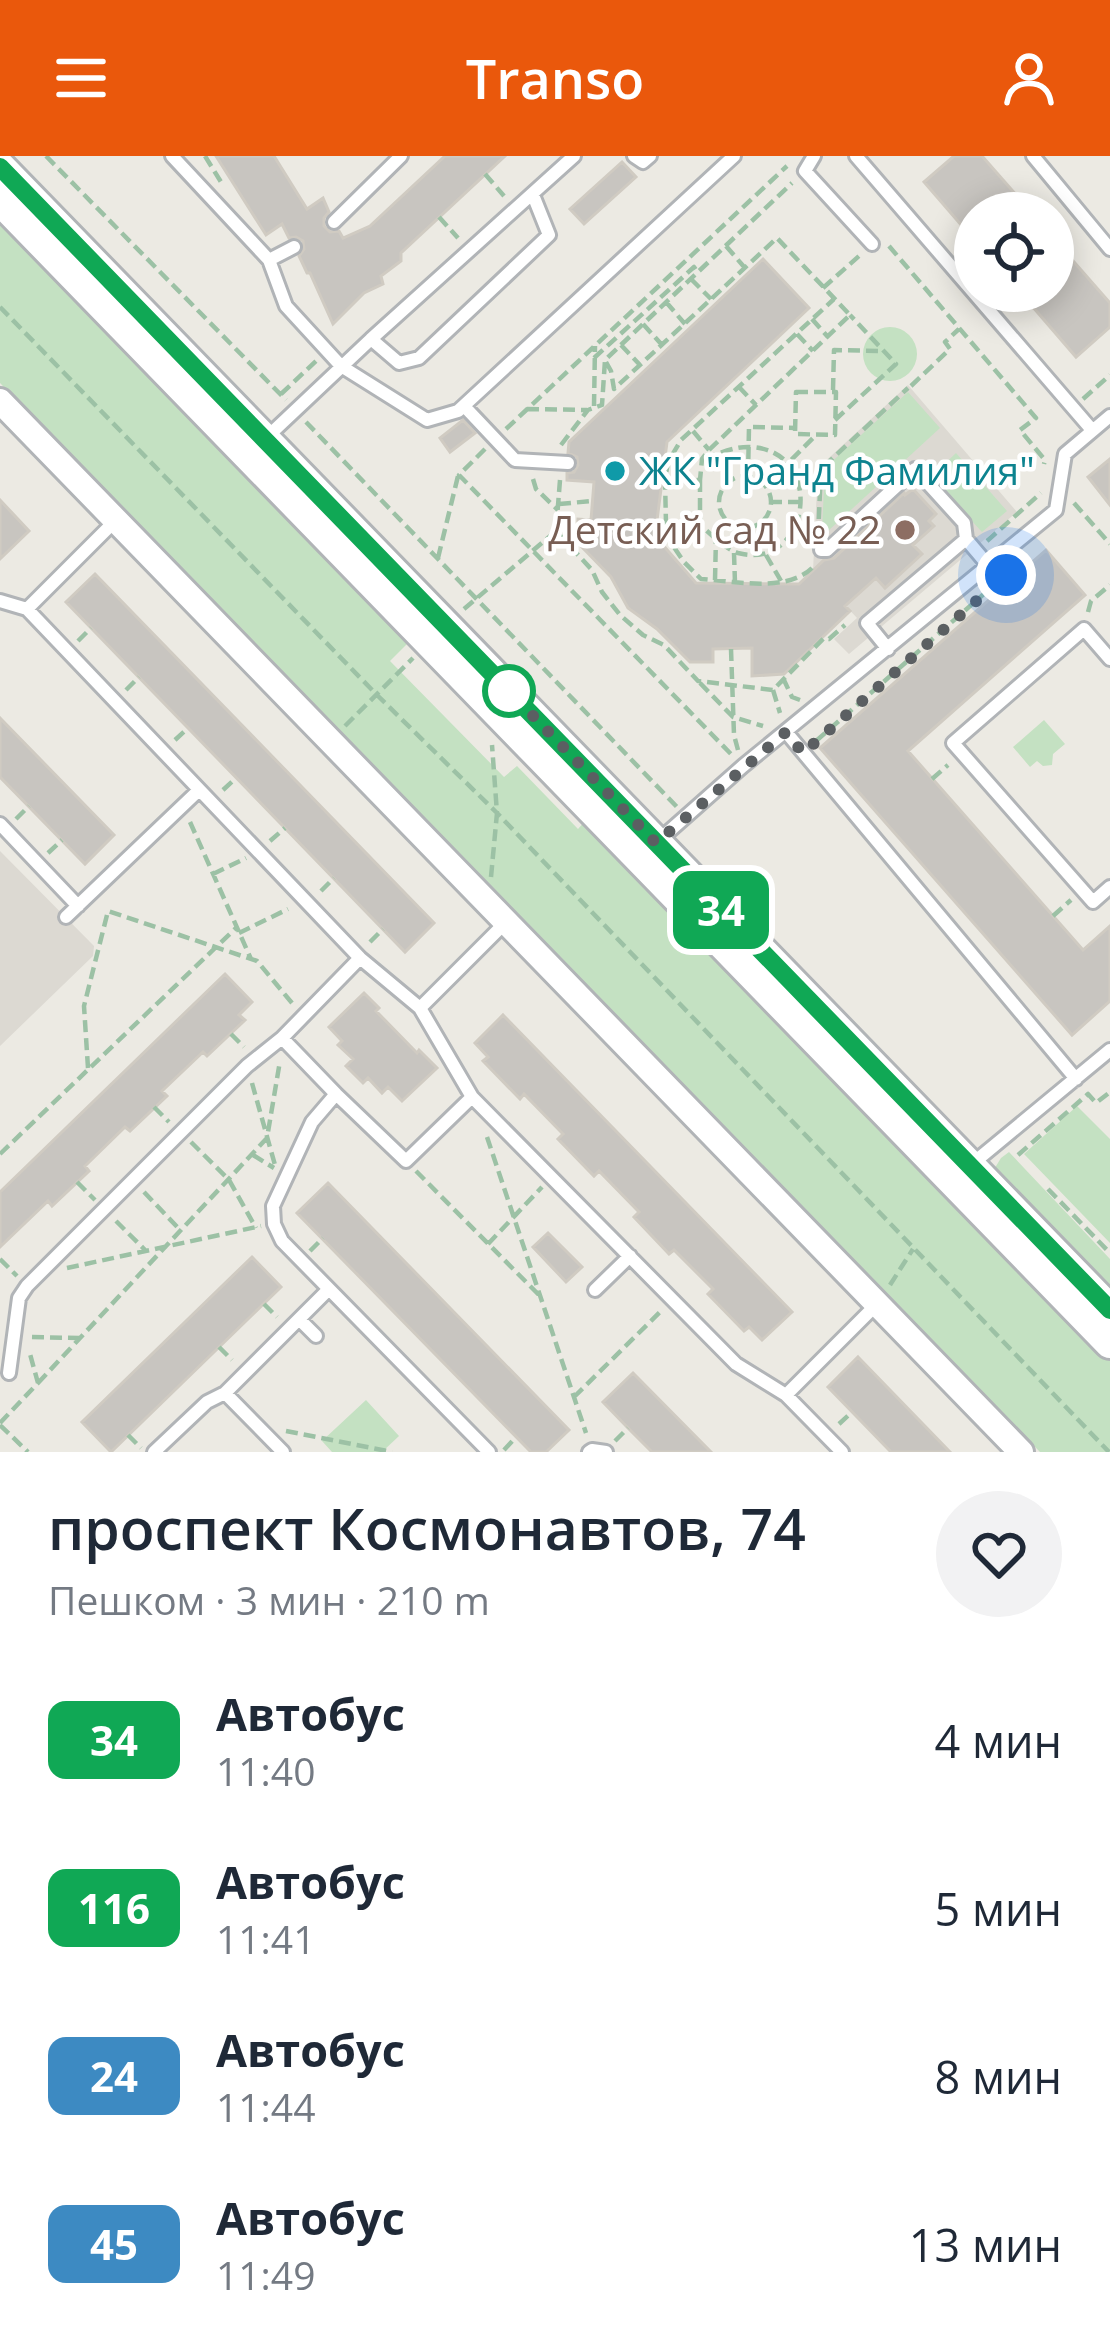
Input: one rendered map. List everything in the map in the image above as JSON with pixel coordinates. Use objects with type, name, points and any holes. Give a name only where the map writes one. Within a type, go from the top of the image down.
[{"type":"street","points":[[0,167],[257,448],[962,1174],[1110,1343]]},
{"type":"street","points":[[0,200],[257,448]]},
{"type":"street","points":[[0,401],[1021,1452]]},
{"type":"street","points":[[962,1174],[1110,1310]]},
{"type":"lane","points":[[172,156],[269,260],[286,306],[341,366],[427,420],[464,406],[734,156]]},
{"type":"lane","points":[[334,222],[401,156]]},
{"type":"lane","points":[[257,448],[574,156]]},
{"type":"lane","points":[[634,156],[643,162],[650,156]]},
{"type":"lane","points":[[814,156],[805,171],[878,242]]},
{"type":"lane","points":[[856,156],[1092,430]]},
{"type":"lane","points":[[1033,156],[1110,249]]},
{"type":"lane","points":[[371,339],[399,363],[419,358],[549,235],[533,195]]},
{"type":"lane","points":[[245,236],[260,226]]},
{"type":"lane","points":[[269,260],[294,247]]},
{"type":"lane","points":[[464,406],[514,460],[563,466]]},
{"type":"lane","points":[[648,851],[743,766],[1056,510],[1065,454],[1110,416]]},
{"type":"lane","points":[[821,550],[827,550],[915,469],[964,523],[966,538],[988,566]]},
{"type":"lane","points":[[27,609],[116,520]]},
{"type":"lane","points":[[888,649],[867,623],[966,538]]},
{"type":"lane","points":[[0,601],[27,609],[360,958],[420,1008],[472,1097],[672,1300],[736,1364],[786,1395],[842,1452]]},
{"type":"lane","points":[[1110,658],[1084,629],[953,743],[1093,902],[1110,887]]},
{"type":"lane","points":[[786,732],[1076,1079]]},
{"type":"lane","points":[[66,917],[198,791]]},
{"type":"lane","points":[[0,824],[78,906]]},
{"type":"lane","points":[[420,1008],[506,922]]},
{"type":"lane","points":[[8,1372],[19,1298],[26,1286],[360,958]]},
{"type":"lane","points":[[282,1038],[406,1161],[472,1097]]},
{"type":"lane","points":[[962,1174],[1110,1051]]},
{"type":"lane","points":[[336,1094],[281,1172],[274,1224],[282,1241],[489,1452]]},
{"type":"lane","points":[[595,1290],[630,1256]]},
{"type":"lane","points":[[154,1452],[207,1402],[225,1393],[329,1289]]},
{"type":"lane","points":[[786,1395],[877,1304]]},
{"type":"lane","points":[[299,1319],[316,1336]]},
{"type":"lane","points":[[225,1393],[283,1452]]},
{"type":"path","points":[[46,156],[681,812]]},
{"type":"path","points":[[205,156],[229,193]]},
{"type":"path","points":[[438,558],[459,475],[784,168],[803,156]]},
{"type":"path","points":[[527,409],[602,405],[605,360],[805,171]]},
{"type":"path","points":[[485,174],[504,196]]},
{"type":"path","points":[[439,217],[458,238]]},
{"type":"path","points":[[605,360],[614,389],[777,238],[896,364],[835,420]]},
{"type":"path","points":[[878,242],[1036,418],[1020,430],[1045,460],[1040,496],[976,550]]},
{"type":"path","points":[[726,246],[745,268]]},
{"type":"path","points":[[823,288],[860,255]]},
{"type":"path","points":[[594,358],[694,267],[698,272]]},
{"type":"path","points":[[691,279],[710,299]]},
{"type":"path","points":[[812,568],[803,577],[782,582],[701,579],[669,540],[663,482],[668,461],[681,440],[834,299]]},
{"type":"path","points":[[666,302],[685,324]]},
{"type":"path","points":[[0,308],[497,813],[1108,1452]]},
{"type":"path","points":[[700,525],[702,459],[850,316]]},
{"type":"path","points":[[812,320],[834,350],[832,392]]},
{"type":"path","points":[[643,324],[662,345]]},
{"type":"path","points":[[821,550],[821,469],[950,349],[945,342],[959,329]]},
{"type":"path","points":[[796,334],[813,351]]},
{"type":"path","points":[[621,345],[640,365]]},
{"type":"path","points":[[546,446],[561,447],[591,409],[595,346]]},
{"type":"path","points":[[281,394],[328,349]]},
{"type":"path","points":[[834,350],[884,351]]},
{"type":"path","points":[[1073,407],[1110,375]]},
{"type":"path","points":[[739,387],[756,405]]},
{"type":"path","points":[[796,392],[836,392],[835,420],[835,434],[795,434],[796,392]]},
{"type":"path","points":[[742,418],[749,427],[748,476]]},
{"type":"path","points":[[749,427],[795,428]]},
{"type":"path","points":[[507,428],[519,440]]},
{"type":"path","points":[[692,430],[709,450]]},
{"type":"path","points":[[765,486],[817,434]]},
{"type":"path","points":[[666,524],[700,525],[734,553],[766,555],[788,540],[802,502],[799,483],[787,464],[775,453],[749,446],[702,459]]},
{"type":"path","points":[[458,614],[556,531],[563,466],[537,474],[533,484],[558,507]]},
{"type":"path","points":[[459,475],[743,766]]},
{"type":"path","points":[[748,476],[765,486],[770,502],[765,518],[744,527],[726,521],[719,507],[724,485],[748,476]]},
{"type":"path","points":[[663,482],[700,480]]},
{"type":"path","points":[[558,507],[592,501]]},
{"type":"path","points":[[770,502],[802,502]]},
{"type":"path","points":[[1073,516],[1074,503],[1110,544]]},
{"type":"path","points":[[715,580],[714,536],[726,521]]},
{"type":"path","points":[[556,531],[592,570],[620,615],[664,645],[733,717],[786,732]]},
{"type":"path","points":[[405,542],[416,535]]},
{"type":"path","points":[[416,553],[422,542]]},
{"type":"path","points":[[734,553],[735,582]]},
{"type":"path","points":[[766,555],[782,582]]},
{"type":"path","points":[[803,753],[1001,579]]},
{"type":"path","points":[[1091,602],[1110,585]]},
{"type":"path","points":[[608,627],[620,615]]},
{"type":"path","points":[[772,690],[824,638],[845,625]]},
{"type":"path","points":[[731,649],[734,735],[743,766]]},
{"type":"path","points":[[338,732],[418,653]]},
{"type":"path","points":[[783,678],[792,697],[801,700]]},
{"type":"path","points":[[698,681],[772,690]]},
{"type":"path","points":[[772,690],[786,732]]},
{"type":"path","points":[[484,901],[497,813],[492,744]]},
{"type":"path","points":[[932,778],[962,754]]},
{"type":"path","points":[[183,806],[251,959]]},
{"type":"path","points":[[213,874],[257,852]]},
{"type":"path","points":[[1053,916],[1082,890]]},
{"type":"path","points":[[0,1154],[214,947],[238,930],[305,901]]},
{"type":"path","points":[[88,1068],[84,1006],[108,911],[257,962],[304,1016]]},
{"type":"path","points":[[38,1383],[267,1138],[282,1038]]},
{"type":"path","points":[[247,1066],[281,1172]]},
{"type":"path","points":[[1018,1155],[1088,1094],[1096,1103],[1110,1092]]},
{"type":"path","points":[[180,1132],[229,1180],[256,1228]]},
{"type":"path","points":[[487,1136],[573,1397],[596,1451]]},
{"type":"path","points":[[253,1155],[281,1172]]},
{"type":"path","points":[[406,1161],[543,1300]]},
{"type":"path","points":[[488,1244],[552,1177]]},
{"type":"path","points":[[132,1180],[181,1231]]},
{"type":"path","points":[[77,1182],[154,1259]]},
{"type":"path","points":[[1048,1189],[1110,1252]]},
{"type":"path","points":[[88,1264],[274,1224]]},
{"type":"path","points":[[877,1304],[914,1248]]},
{"type":"path","points":[[0,1259],[26,1286]]},
{"type":"path","points":[[573,1397],[672,1300]]},
{"type":"path","points":[[26,1337],[80,1338]]},
{"type":"path","points":[[0,1425],[28,1452]]},
{"type":"path","points":[[268,1438],[288,1431],[392,1452]]},
{"type":"path","points":[[128,1435],[145,1452]]},
{"type":"path","points":[[502,1452],[516,1437]]},
{"type":"shaded area","name":"Детский сад № 22","points":[[908,385],[1017,512],[849,654],[834,639],[857,618],[813,571],[818,468]]},
{"type":"shaded area","points":[[0,851],[94,946],[93,956],[0,1046]]},
{"type":"green space","points":[[0,218],[411,640],[390,661],[504,777],[517,766],[578,829],[586,820],[1110,1361],[1110,1452],[1040,1452],[0,383]]},
{"type":"green space","points":[[890,327],[909,335],[917,354],[909,373],[890,381],[871,373],[863,354],[871,335]]},
{"type":"green space","points":[[908,392],[940,428],[828,531],[822,530],[825,468]]},
{"type":"green space","points":[[956,453],[1007,511],[982,532],[931,477]]},
{"type":"green space","points":[[1044,720],[1065,744],[1053,754],[1052,765],[1037,761],[1030,767],[1013,747]]},
{"type":"green space","points":[[1077,1106],[1110,1139],[1110,1243],[1024,1154]]},
{"type":"green space","points":[[1009,1152],[1110,1259],[1110,1292],[993,1171]]},
{"type":"green space","points":[[366,1400],[399,1436],[382,1452],[332,1452],[322,1441]]},
{"type":"building","points":[[216,156],[274,156],[307,209],[323,198],[329,212],[324,226],[330,232],[339,231],[343,238],[370,226],[445,156],[505,156],[401,253],[401,261],[381,276],[383,284],[364,293],[333,324],[299,256],[303,241],[289,238],[282,224],[266,235]]},
{"type":"building","points":[[954,156],[982,156],[1014,192],[954,192],[954,217],[924,182]]},
{"type":"building","points":[[622,162],[636,177],[584,224],[570,209]]},
{"type":"building","name":"ЖК \"Гранд Фамилия\"","points":[[763,259],[809,308],[667,442],[655,536],[696,583],[799,584],[904,493],[913,489],[936,514],[929,521],[934,526],[913,545],[922,554],[885,588],[876,578],[845,606],[850,611],[784,674],[752,676],[752,648],[713,649],[713,662],[690,662],[628,608],[611,577],[577,542],[578,519],[591,520],[594,482],[567,480],[567,473],[578,465],[577,457],[568,453],[569,442]]},
{"type":"building","points":[[1074,262],[1110,303],[1110,327],[1076,357],[1037,312],[1074,312]]},
{"type":"building","points":[[463,420],[475,433],[450,452],[440,438]]},
{"type":"building","points":[[1110,459],[1110,505],[1088,477]]},
{"type":"building","points":[[0,500],[29,531],[0,559]]},
{"type":"building","points":[[1046,550],[1085,595],[908,751],[1083,950],[1110,926],[1110,1001],[1072,1035],[820,748]]},
{"type":"building","points":[[95,574],[434,923],[405,952],[66,602]]},
{"type":"building","points":[[0,718],[114,835],[85,864],[0,777]]},
{"type":"building","points":[[225,974],[252,1002],[239,1015],[245,1020],[162,1091],[167,1096],[130,1131],[125,1127],[52,1206],[48,1201],[0,1247],[0,1192]]},
{"type":"building","points":[[364,993],[379,1008],[376,1011],[437,1068],[402,1101],[388,1087],[382,1093],[368,1078],[363,1083],[346,1066],[353,1059],[329,1027]]},
{"type":"building","points":[[503,1015],[792,1312],[762,1340],[749,1327],[744,1331],[708,1294],[713,1289],[674,1250],[669,1254],[634,1217],[639,1212],[599,1171],[594,1176],[558,1139],[563,1134],[483,1061],[488,1057],[475,1043]]},
{"type":"building","points":[[328,1183],[569,1430],[546,1452],[531,1452],[297,1213]]},
{"type":"building","points":[[548,1233],[582,1267],[566,1282],[533,1247]]},
{"type":"building","points":[[252,1257],[281,1287],[111,1452],[82,1422]]},
{"type":"building","points":[[858,1357],[950,1452],[891,1452],[828,1387]]},
{"type":"building","points":[[633,1373],[711,1452],[652,1452],[628,1428],[603,1402]]},
{"type":"bus line","name":"34","points":[[0,167],[1110,1310]]},
{"type":"place","name":"ЖК \"Гранд Фамилия\"","points":[[615,471]]},
{"type":"place","name":"Детский сад № 22","points":[[905,530]]},
{"type":"route","points":[[509,691],[506,688],[656,843],[786,732],[803,753],[1006,575]]}]
